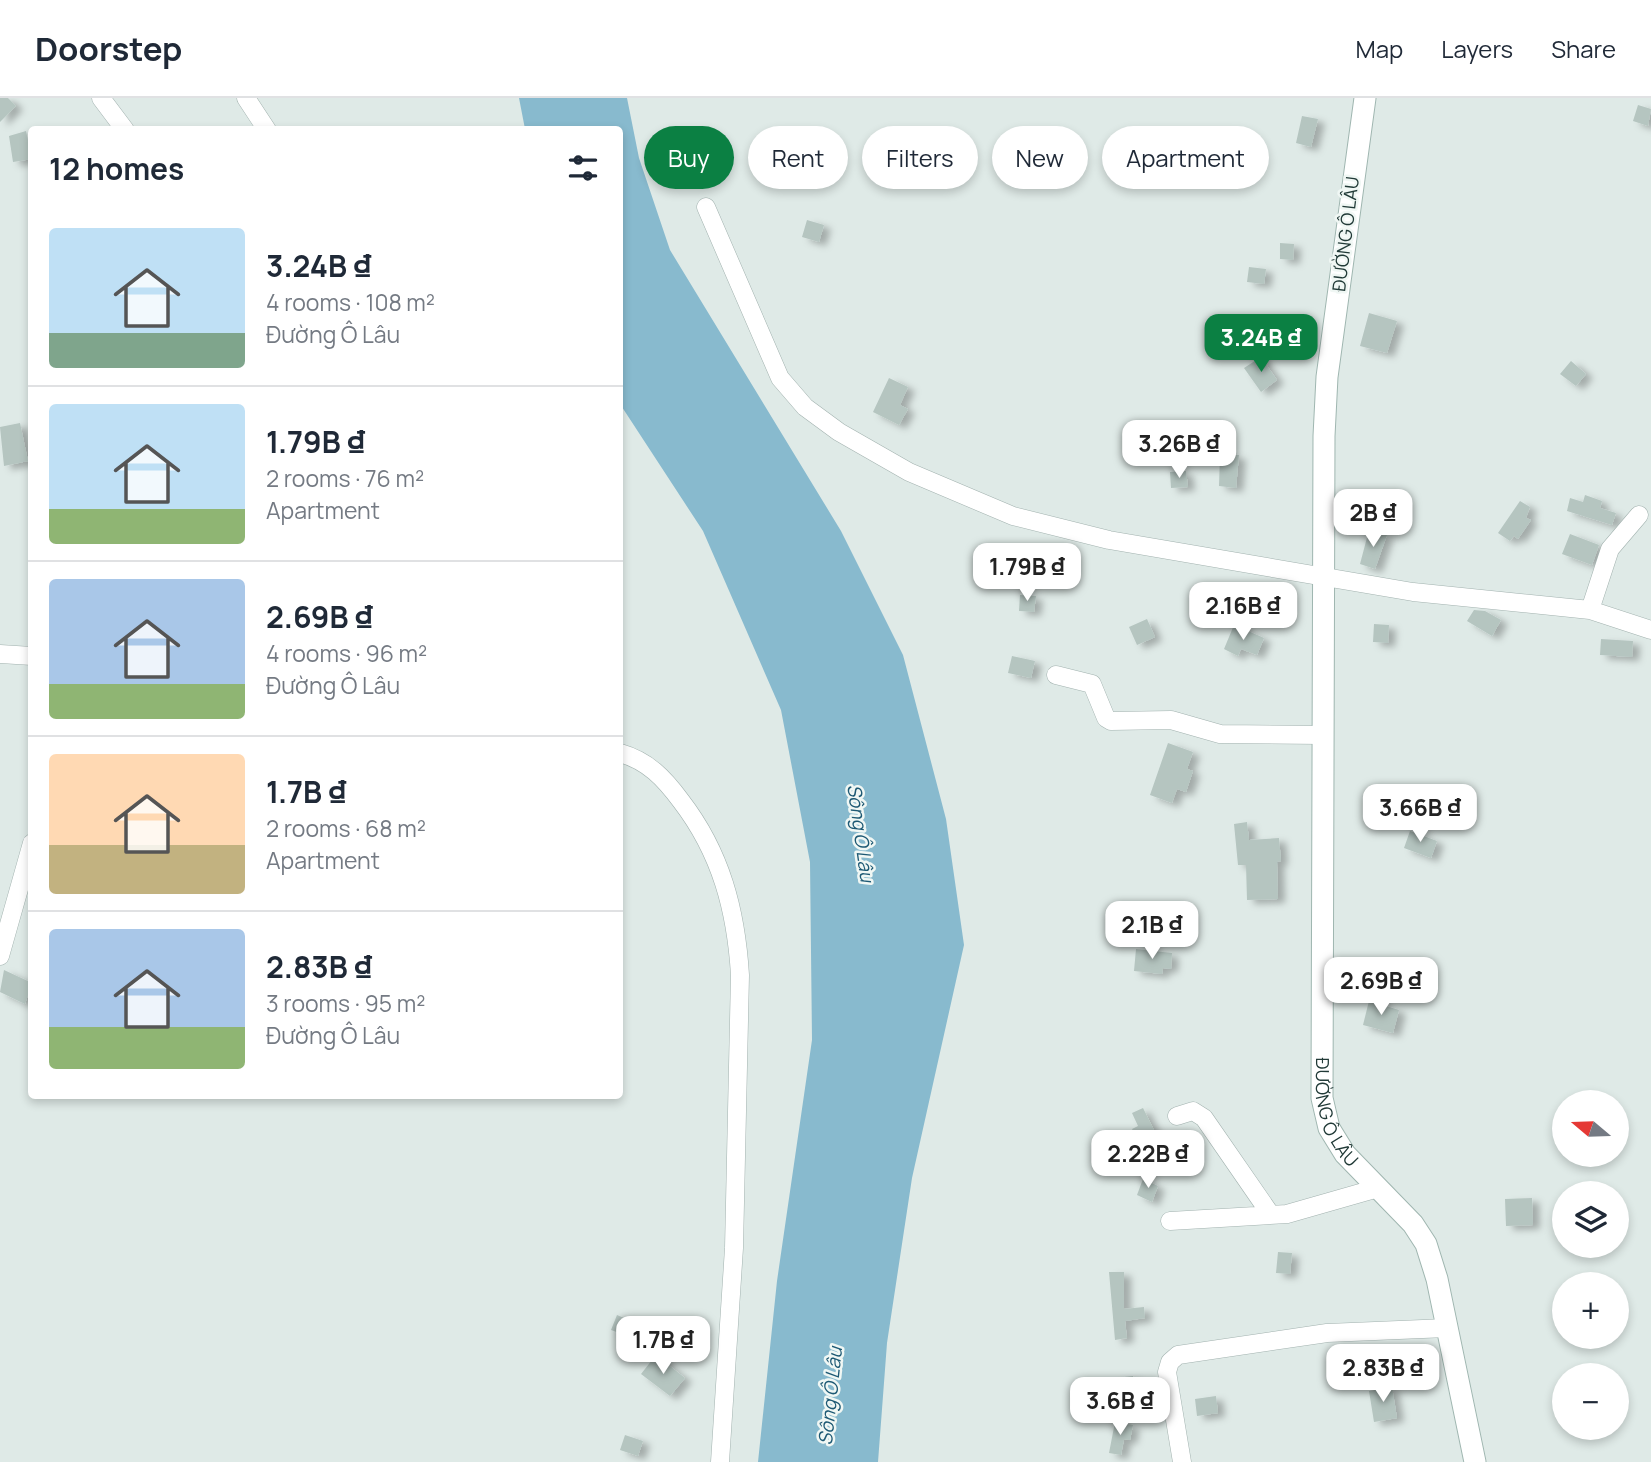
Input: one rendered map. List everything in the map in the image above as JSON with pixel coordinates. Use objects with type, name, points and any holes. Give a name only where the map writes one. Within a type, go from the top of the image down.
[{"type":"main road","name":"ĐƯỜNG Ô LÂU","points":[[1365,98],[1328,377],[1324,436],[1322,1098],[1329,1128],[1345,1154],[1413,1223],[1426,1244],[1475,1462]]},
{"type":"street","points":[[101,98],[122,126]]},
{"type":"street","points":[[246,98],[264,126]]},
{"type":"street","points":[[706,207],[780,378],[805,407],[850,439],[909,472],[1013,516],[1109,540],[1413,592],[1590,610],[1651,630]]},
{"type":"street","points":[[1590,610],[1610,549],[1639,515]]},
{"type":"street","points":[[0,654],[28,656]]},
{"type":"street","points":[[1056,674],[1092,684],[1106,718],[1111,721],[1171,719],[1220,734],[1323,735]]},
{"type":"street","points":[[623,754],[654,769],[702,828],[723,876],[738,938],[740,975],[734,1248],[720,1462]]},
{"type":"street","points":[[0,956],[28,857]]},
{"type":"street","points":[[1177,1115],[1193,1111],[1204,1118],[1271,1215]]},
{"type":"street","points":[[1170,1222],[1298,1213],[1378,1188]]},
{"type":"street","points":[[1182,1462],[1167,1372],[1170,1362],[1178,1355],[1327,1333],[1447,1328]]},
{"type":"water","name":"Sông Ô Lâu","points":[[519,98],[627,98],[644,173],[644,189],[649,189],[670,250],[841,531],[903,655],[946,819],[964,945],[912,1178],[887,1343],[878,1462],[758,1462],[777,1281],[812,1040],[810,862],[781,710],[703,531],[623,409],[623,126],[524,126]]},
{"type":"building","points":[[0,98],[8,98],[16,106],[0,122]]},
{"type":"building","points":[[1638,105],[1651,109],[1648,126],[1633,121]]},
{"type":"building","points":[[1302,116],[1318,119],[1311,147],[1296,143]]},
{"type":"building","points":[[26,131],[28,160],[13,162],[9,136]]},
{"type":"building","points":[[807,220],[824,225],[819,242],[802,237]]},
{"type":"building","points":[[1280,243],[1294,244],[1293,260],[1280,259]]},
{"type":"building","points":[[1249,267],[1266,269],[1264,284],[1247,282]]},
{"type":"building","points":[[1369,313],[1397,321],[1387,353],[1360,346]]},
{"type":"building","points":[[1248,335],[1262,337],[1260,352],[1246,350]]},
{"type":"building","points":[[1261,357],[1277,380],[1261,392],[1244,368]]},
{"type":"building","points":[[1571,361],[1586,374],[1576,386],[1560,374]]},
{"type":"building","points":[[889,378],[908,387],[900,405],[908,409],[899,425],[873,412]]},
{"type":"building","points":[[20,423],[28,461],[4,466],[0,427]]},
{"type":"building","points":[[1220,455],[1239,455],[1236,488],[1219,486]]},
{"type":"building","points":[[1186,471],[1188,487],[1171,488],[1170,472]]},
{"type":"building","points":[[1585,495],[1602,501],[1600,508],[1616,513],[1612,525],[1567,511],[1570,498],[1583,502]]},
{"type":"building","points":[[1520,501],[1530,507],[1526,518],[1531,520],[1518,539],[1514,536],[1510,541],[1498,533]]},
{"type":"building","points":[[1369,530],[1387,535],[1375,569],[1360,564]]},
{"type":"building","points":[[1570,534],[1599,545],[1592,565],[1562,554]]},
{"type":"building","points":[[1020,595],[1036,596],[1034,612],[1019,611]]},
{"type":"building","points":[[1474,610],[1485,611],[1501,620],[1492,636],[1467,621]]},
{"type":"building","points":[[1147,619],[1155,637],[1137,645],[1129,627]]},
{"type":"building","points":[[1374,624],[1389,625],[1388,643],[1373,642]]},
{"type":"building","points":[[1234,625],[1264,638],[1257,655],[1241,649],[1238,656],[1224,649]]},
{"type":"building","points":[[1601,639],[1633,641],[1632,657],[1600,655]]},
{"type":"building","points":[[1012,656],[1035,661],[1031,678],[1008,673]]},
{"type":"building","points":[[1168,743],[1193,752],[1187,769],[1193,771],[1186,792],[1177,789],[1172,803],[1150,795]]},
{"type":"building","points":[[1247,822],[1249,840],[1279,838],[1281,861],[1277,862],[1278,899],[1247,900],[1246,865],[1238,865],[1234,824]]},
{"type":"building","points":[[1410,831],[1437,841],[1431,858],[1404,848]]},
{"type":"building","points":[[1162,904],[1179,910],[1172,930],[1156,924]]},
{"type":"building","points":[[1136,949],[1172,953],[1171,969],[1163,968],[1162,974],[1134,971]]},
{"type":"building","points":[[4,970],[28,981],[25,1004],[0,992]]},
{"type":"building","points":[[1369,1001],[1399,1010],[1393,1033],[1363,1025]]},
{"type":"building","points":[[1143,1108],[1156,1134],[1139,1143],[1132,1129],[1138,1126],[1132,1113]]},
{"type":"building","points":[[1143,1179],[1158,1186],[1152,1202],[1137,1195]]},
{"type":"building","points":[[1532,1198],[1533,1225],[1506,1226],[1505,1199]]},
{"type":"building","points":[[1278,1252],[1292,1253],[1290,1274],[1276,1273]]},
{"type":"building","points":[[1109,1272],[1124,1272],[1124,1309],[1144,1307],[1145,1318],[1125,1321],[1127,1338],[1115,1340]]},
{"type":"building","points":[[617,1315],[652,1330],[645,1349],[620,1340],[622,1334],[611,1330]]},
{"type":"building","points":[[656,1355],[685,1378],[670,1396],[641,1374]]},
{"type":"building","points":[[1133,1376],[1134,1396],[1118,1397],[1116,1378]]},
{"type":"building","points":[[1392,1387],[1397,1418],[1374,1422],[1369,1391]]},
{"type":"building","points":[[1216,1396],[1218,1413],[1197,1416],[1195,1399]]},
{"type":"building","points":[[1115,1422],[1133,1425],[1130,1440],[1124,1439],[1121,1455],[1109,1453]]},
{"type":"building","points":[[625,1435],[643,1441],[638,1456],[620,1450]]}]
